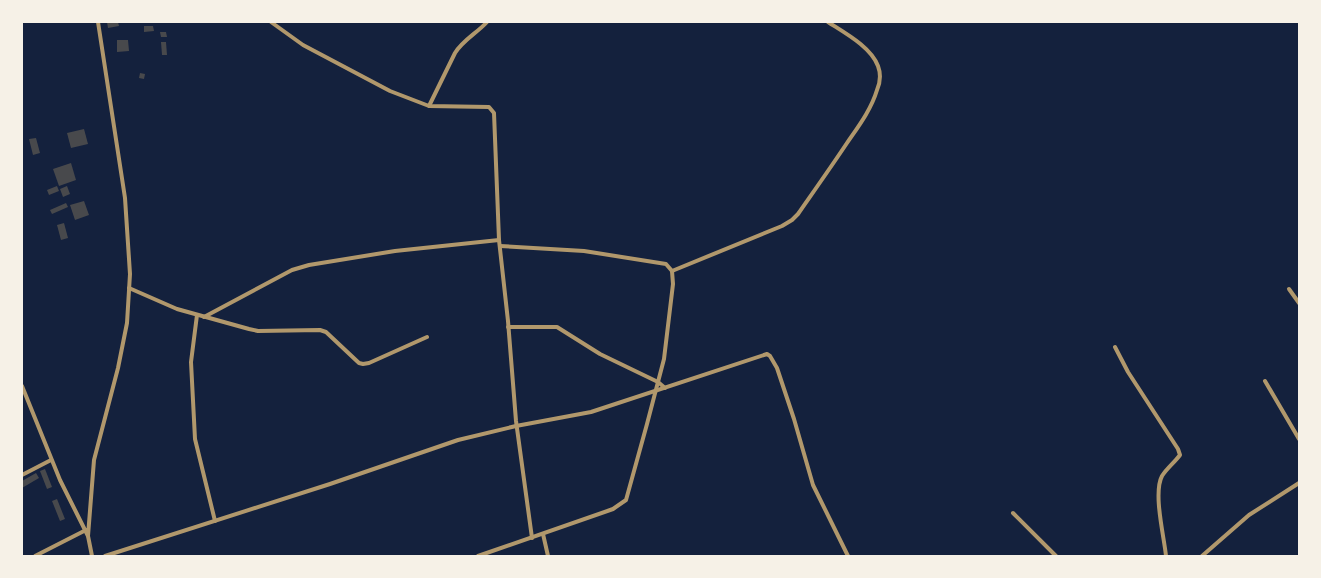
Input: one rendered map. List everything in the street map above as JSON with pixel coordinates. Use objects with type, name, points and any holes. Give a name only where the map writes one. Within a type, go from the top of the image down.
[{"type":"street","points":[[88,536],[94,460],[118,368],[127,323],[130,274],[125,198],[98,22]]},
{"type":"street","points":[[271,22],[302,46],[390,91],[429,106],[489,107],[492,110],[494,118],[499,240],[516,426],[532,538]]},
{"type":"street","points":[[429,106],[460,45],[482,28],[487,22]]},
{"type":"street","points":[[672,271],[782,226],[792,220],[798,214],[861,122],[878,90],[880,78],[879,67],[874,58],[857,42],[828,22]]},
{"type":"street","points":[[204,317],[292,270],[309,265],[395,250],[499,240]]},
{"type":"street","points":[[478,556],[613,509],[626,500],[664,359],[673,284],[672,271],[666,264],[584,251],[500,246]]},
{"type":"street","points":[[129,288],[177,309],[258,330],[320,330],[326,332],[360,363],[364,364],[427,337]]},
{"type":"street","points":[[1288,289],[1299,303]]},
{"type":"street","points":[[197,315],[191,362],[195,439],[215,521]]},
{"type":"street","points":[[508,327],[557,327],[600,354],[658,382],[666,388]]},
{"type":"street","points":[[1115,348],[1128,372],[1178,449],[1180,455],[1168,467],[1161,478],[1159,487],[1158,497],[1166,556]]},
{"type":"street","points":[[105,556],[458,440],[516,426],[591,412],[767,354],[770,356],[777,368],[792,412],[813,485],[848,556]]},
{"type":"street","points":[[1265,381],[1299,439]]},
{"type":"street","points":[[22,386],[51,460],[86,530],[92,556]]},
{"type":"street","points":[[22,475],[51,460]]},
{"type":"street","points":[[1202,556],[1249,515],[1299,483]]},
{"type":"street","points":[[1013,513],[1056,556]]},
{"type":"street","points":[[35,556],[86,530]]},
{"type":"street","points":[[543,534],[548,556]]},
{"type":"building","points":[[107,22],[118,22],[119,26],[108,28]]},
{"type":"building","points":[[144,26],[153,26],[154,31],[144,32]]},
{"type":"building","points":[[160,32],[166,32],[167,37],[161,37]]},
{"type":"building","points":[[117,40],[128,40],[129,51],[117,52]]},
{"type":"building","points":[[161,42],[166,42],[167,55],[162,55]]},
{"type":"building","points":[[140,73],[145,74],[144,79],[139,78]]},
{"type":"building","points":[[84,129],[88,144],[71,148],[67,133]]},
{"type":"building","points":[[36,138],[40,153],[33,155],[29,139]]},
{"type":"building","points":[[71,163],[76,180],[59,186],[53,169]]},
{"type":"building","points":[[57,186],[59,191],[49,195],[47,190]]},
{"type":"building","points":[[67,186],[70,194],[63,197],[60,189]]},
{"type":"building","points":[[84,201],[89,215],[75,220],[70,205]]},
{"type":"building","points":[[66,203],[68,207],[52,214],[50,210]]},
{"type":"building","points":[[64,223],[68,238],[61,240],[57,225]]},
{"type":"building","points":[[45,469],[52,487],[47,489],[40,471]]},
{"type":"building","points":[[36,473],[39,478],[22,488],[22,481]]},
{"type":"building","points":[[57,499],[65,519],[60,521],[52,501]]}]
